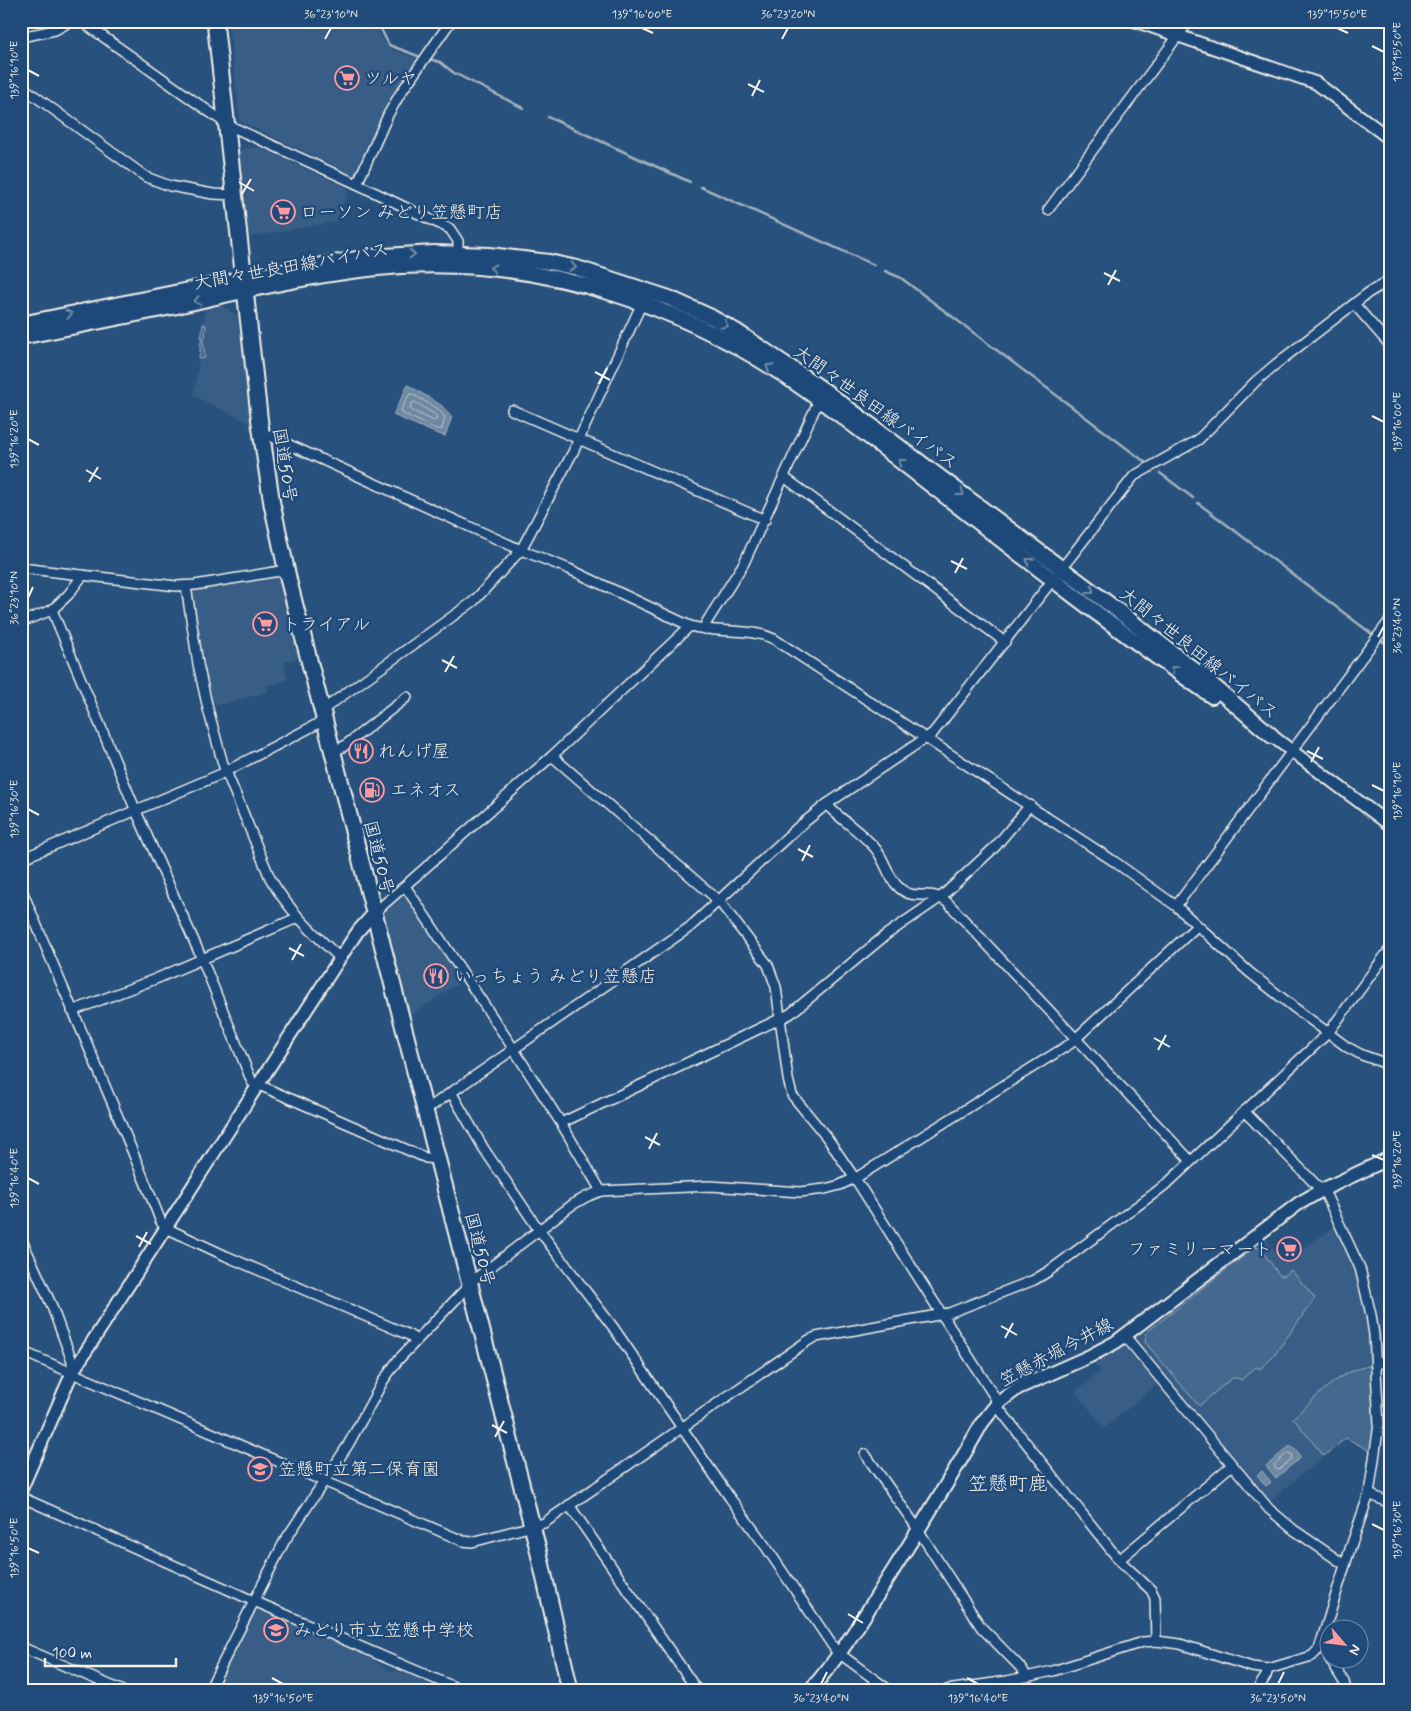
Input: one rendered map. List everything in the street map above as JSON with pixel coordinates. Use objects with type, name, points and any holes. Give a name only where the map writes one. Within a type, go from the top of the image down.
[{"type":"highway","name":"国道50号","points":[[215,21],[261,432],[272,504],[286,570],[551,1602]]},
{"type":"highway","points":[[551,1602],[570,1690]]},
{"type":"highway","points":[[551,1602],[569,1649],[581,1690]]},
{"type":"main road","name":"大間々世良田線バイパス","points":[[21,337],[368,257],[408,254],[458,254],[518,258],[578,268],[669,298],[711,316],[757,344],[824,390],[1188,679],[1272,736]]},
{"type":"main road","name":"大間々世良田線バイパス","points":[[21,324],[244,285],[402,266],[497,268],[577,282],[642,302],[684,320],[770,367],[819,400],[1057,574]]},
{"type":"main road","name":"笠懸赤堀今井線","points":[[810,1690],[826,1672],[838,1654],[918,1531],[982,1423],[997,1404],[1028,1382],[1090,1356],[1125,1336],[1286,1212],[1322,1190],[1390,1158]]},
{"type":"street","points":[[21,37],[55,30],[71,21]]},
{"type":"street","points":[[81,21],[228,125],[450,229],[458,241],[458,254]]},
{"type":"street","points":[[357,184],[388,115],[400,94],[451,21]]},
{"type":"street","points":[[1135,21],[1316,82],[1390,139]]},
{"type":"street","points":[[1048,210],[1189,21]]},
{"type":"street","points":[[21,86],[146,177],[170,186],[213,194],[234,195]]},
{"type":"street","points":[[424,1108],[433,1105],[690,927],[796,829],[827,804],[933,733],[1134,476],[1198,440],[1256,381],[1354,304],[1390,280]]},
{"type":"street","points":[[21,859],[226,772],[324,714],[328,706],[474,601],[521,550],[579,439],[642,302]]},
{"type":"street","points":[[1354,304],[1390,345]]},
{"type":"street","points":[[705,629],[706,623],[744,563],[819,400]]},
{"type":"street","points":[[512,410],[765,520]]},
{"type":"street","points":[[261,432],[690,626],[763,635],[774,639],[1030,805],[1131,873],[1176,906],[1257,978],[1328,1033],[1362,1055],[1390,1065]]},
{"type":"street","points":[[784,477],[1005,642]]},
{"type":"street","points":[[21,568],[186,586],[286,570]]},
{"type":"street","points":[[21,622],[52,610],[68,595],[83,575]]},
{"type":"street","points":[[186,586],[198,664],[226,772],[270,878],[279,895],[297,918],[340,958]]},
{"type":"street","points":[[52,610],[136,811],[202,959],[250,1080],[257,1086],[426,1158],[438,1159]]},
{"type":"street","points":[[1176,906],[1390,620]]},
{"type":"street","points":[[21,1490],[72,1373],[358,931],[374,913],[552,756],[690,626]]},
{"type":"street","points":[[333,751],[343,747],[406,697]]},
{"type":"street","points":[[1272,736],[1390,825]]},
{"type":"street","points":[[552,756],[719,901],[771,971],[776,987],[792,1094],[828,1139],[942,1315],[1000,1410],[1119,1560],[1151,1590],[1154,1596],[1156,1641]]},
{"type":"street","points":[[827,804],[875,849],[898,888],[906,893],[941,897],[1191,1161]]},
{"type":"street","points":[[560,1123],[790,1014],[887,934],[941,897],[996,846],[1030,805]]},
{"type":"street","points":[[405,886],[514,1049],[601,1191]]},
{"type":"street","points":[[21,888],[161,1222],[166,1228],[409,1335],[416,1340]]},
{"type":"street","points":[[72,1011],[202,959],[297,918]]},
{"type":"street","points":[[209,1690],[290,1531],[348,1445],[383,1381],[398,1360],[469,1284],[579,1201],[601,1191],[710,1186],[800,1192],[825,1189],[854,1179],[1076,1039],[1197,926]]},
{"type":"street","points":[[21,1351],[466,1542],[532,1527],[544,1523],[809,1340],[816,1337],[942,1315],[1041,1276],[1152,1195],[1328,1033],[1390,949]]},
{"type":"street","points":[[452,1092],[484,1149],[539,1230],[613,1327],[730,1498],[766,1546],[838,1654],[889,1690]]},
{"type":"street","points":[[1244,1110],[1322,1190],[1343,1229],[1360,1268],[1371,1314],[1376,1360],[1379,1424],[1369,1494],[1329,1618]]},
{"type":"street","points":[[21,1238],[51,1304],[72,1361],[72,1373]]},
{"type":"street","points":[[1125,1336],[1269,1509],[1294,1530],[1345,1565]]},
{"type":"street","points":[[1376,1360],[1390,1366]]},
{"type":"street","points":[[865,1454],[981,1627],[1023,1670],[1026,1677]]},
{"type":"street","points":[[1119,1560],[1232,1465]]},
{"type":"street","points":[[1369,1494],[1390,1503]]},
{"type":"street","points":[[21,1497],[461,1690]]},
{"type":"street","points":[[569,1505],[697,1690]]},
{"type":"street","points":[[947,1690],[1007,1685],[1026,1677],[1065,1668],[1133,1644],[1156,1641],[1180,1644],[1252,1667],[1268,1669],[1312,1656],[1318,1650]]},
{"type":"street","points":[[21,1647],[121,1690]]},
{"type":"street","points":[[1335,1668],[1344,1682],[1346,1690]]},
{"type":"street","points":[[1257,1690],[1268,1669]]},
{"type":"shaded area","points":[[228,21],[373,21],[388,48],[418,59],[388,106],[358,173],[353,175],[240,121]]},
{"type":"shaded area","points":[[258,147],[346,187],[348,193],[335,222],[249,237],[238,149]]},
{"type":"shaded area","points":[[221,305],[237,315],[251,420],[249,423],[194,396],[205,309]]},
{"type":"shaded area","points":[[203,324],[206,325],[205,339],[203,340],[205,358],[199,359]]},
{"type":"shaded area","points":[[280,577],[301,657],[284,662],[288,680],[267,686],[268,692],[211,707],[203,673],[190,594],[193,590]]},
{"type":"shaded area","points":[[405,894],[464,980],[408,1017],[382,914],[384,910]]},
{"type":"shaded area","points":[[1336,1226],[1357,1268],[1368,1329],[1374,1386],[1372,1452],[1346,1438],[1269,1502],[1133,1338],[1264,1236],[1283,1263]]},
{"type":"shaded area","points":[[1255,1247],[1260,1248],[1280,1276],[1285,1275],[1291,1270],[1315,1298],[1273,1357],[1260,1369],[1256,1367],[1241,1380],[1232,1378],[1199,1406],[1145,1342],[1147,1332]]},
{"type":"shaded area","points":[[1123,1344],[1138,1361],[1141,1361],[1159,1383],[1105,1428],[1075,1392],[1100,1371],[1092,1361]]},
{"type":"shaded area","points":[[1369,1366],[1372,1369],[1374,1420],[1372,1452],[1346,1438],[1324,1456],[1293,1418],[1337,1379],[1347,1373]]},
{"type":"shaded area","name":"みどり市立笠懸中学校","points":[[258,1608],[355,1650],[394,1672],[396,1670],[404,1672],[440,1687],[441,1690],[215,1690],[255,1609]]},
{"type":"water","points":[[408,385],[441,405],[452,417],[445,436],[393,415]]},
{"type":"water","points":[[1291,1445],[1301,1457],[1276,1478],[1266,1466]]},
{"type":"water","points":[[1262,1471],[1271,1482],[1266,1486],[1257,1475]]},
{"type":"waterway","points":[[377,21],[389,45],[418,56]]},
{"type":"waterway","points":[[429,59],[440,62],[454,73],[523,108]]},
{"type":"waterway","points":[[548,117],[690,182]]},
{"type":"waterway","points":[[701,187],[874,265]]},
{"type":"waterway","points":[[885,271],[901,278],[1145,462]]},
{"type":"waterway","points":[[1160,473],[1193,498]]},
{"type":"waterway","points":[[1198,503],[1372,634]]},
{"type":"waterway","points":[[1382,641],[1390,647]]},
{"type":"place","name":"ツルヤ","points":[[347,78]]},
{"type":"place","name":"ローソン みどり笠懸町店","points":[[283,212]]},
{"type":"place","name":"トライアル","points":[[265,624]]},
{"type":"place","name":"れんげ屋","points":[[361,751]]},
{"type":"place","name":"エネオス","points":[[372,790]]},
{"type":"place","name":"いっちょう みどり笠懸店","points":[[436,976]]},
{"type":"place","name":"ファミリーマート","points":[[1289,1249]]},
{"type":"place","name":"笠懸町立第二保育園","points":[[260,1469]]},
{"type":"place","name":"みどり市立笠懸中学校","points":[[276,1630]]},
{"type":"district","name":"笠懸町鹿","points":[[1008,1483]]}]
